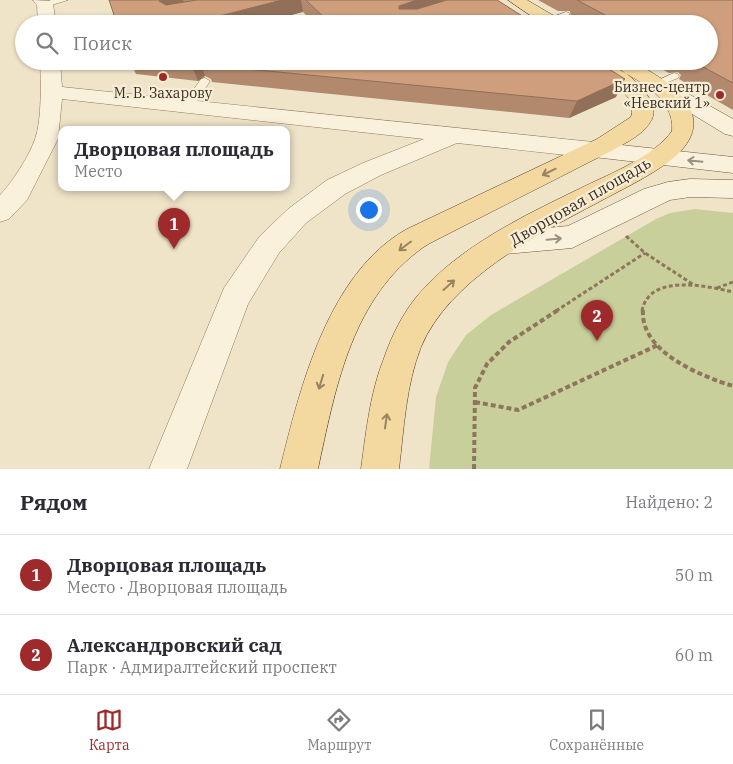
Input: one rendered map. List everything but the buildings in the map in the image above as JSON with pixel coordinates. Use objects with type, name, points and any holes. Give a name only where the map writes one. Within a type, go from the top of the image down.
[{"type":"main road","points":[[516,0],[547,15]]},
{"type":"main road","points":[[498,4],[516,15]]},
{"type":"main road","points":[[299,469],[328,358],[342,323],[359,294],[382,266],[405,245],[430,230],[593,150],[639,122],[643,112],[641,102],[632,89],[604,70]]},
{"type":"main road","name":"Дворцовая площадь","points":[[380,469],[393,381],[399,359],[417,322],[440,293],[458,277],[506,244],[562,209],[656,157],[680,139],[683,130],[683,120],[674,100],[660,87],[660,80],[638,70]]},
{"type":"street","points":[[43,2],[45,15]]},
{"type":"street","points":[[0,212],[18,193],[47,139],[52,92],[51,70]]},
{"type":"street","points":[[660,80],[733,129]]},
{"type":"street","points":[[52,92],[733,165]]},
{"type":"street","points":[[168,469],[235,298],[270,245],[297,216],[336,187],[372,169],[455,135]]},
{"type":"street","points":[[506,244],[572,237],[653,196],[668,191],[690,188],[733,189]]},
{"type":"lane","points":[[43,2],[64,0]]},
{"type":"lane","points":[[188,106],[205,81]]},
{"type":"path","points":[[622,232],[644,253],[695,285]]},
{"type":"path","points":[[474,469],[475,388],[486,364],[509,342],[644,253]]},
{"type":"path","points":[[716,288],[733,282]]},
{"type":"path","points":[[733,292],[695,285],[676,286],[661,290],[649,296],[643,306],[642,318],[647,331],[658,345],[675,359],[696,372],[733,386]]},
{"type":"path","points":[[475,402],[518,410],[658,345]]},
{"type":"green space","points":[[695,209],[733,213],[733,469],[429,469],[436,397],[448,362],[466,335],[491,315],[656,219],[670,213]]},
{"type":"place","name":"М. В. Захарову","points":[[163,77]]},
{"type":"place","name":"Бизнес-центр «Невский 1»","points":[[720,95]]},
{"type":"place","name":"Дворцовая площадь","points":[[174,249]]},
{"type":"place","name":"Александровский сад","points":[[597,341]]}]
